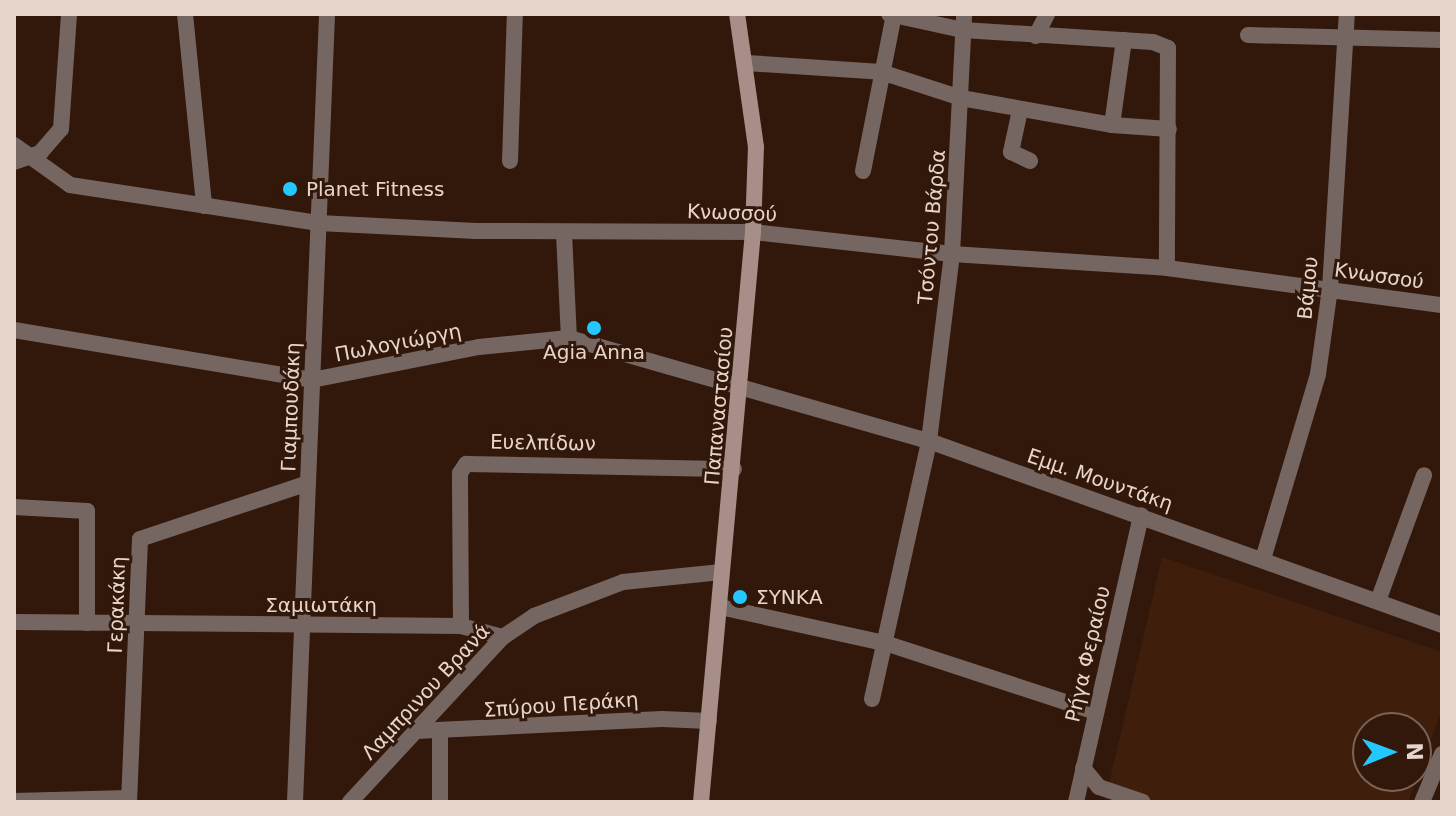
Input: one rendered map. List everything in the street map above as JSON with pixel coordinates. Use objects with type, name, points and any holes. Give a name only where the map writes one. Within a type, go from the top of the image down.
[{"type":"street","points":[[21,160],[54,143],[61,129],[69,14]]},
{"type":"street","points":[[185,14],[204,206]]},
{"type":"street","name":"Γιαμπουδάκη","points":[[295,802],[327,14]]},
{"type":"street","points":[[510,161],[515,14]]},
{"type":"street","name":"Παπαναστασίου","points":[[701,802],[721,572],[734,469],[753,232],[756,147],[747,63],[737,14]]},
{"type":"street","points":[[1036,36],[1047,14]]},
{"type":"street","name":"Βάμου","points":[[1263,559],[1309,414],[1330,289],[1347,14]]},
{"type":"street","points":[[863,171],[892,15],[964,22],[1036,36],[1153,42],[1170,52],[1167,268]]},
{"type":"street","name":"Τσόντου Βάρδα","points":[[872,699],[888,644],[929,441],[952,254],[964,22]]},
{"type":"street","points":[[1248,35],[1345,40],[1442,40]]},
{"type":"street","points":[[1112,125],[1124,40]]},
{"type":"street","points":[[747,63],[881,72],[961,98],[1020,110],[1112,125],[1169,129]]},
{"type":"street","points":[[1020,110],[1011,152],[1030,161]]},
{"type":"street","name":"Κνωσσού","points":[[14,145],[21,160],[70,185],[319,223],[564,233],[753,232],[952,254],[1167,268],[1442,305]]},
{"type":"street","points":[[564,233],[569,338]]},
{"type":"street","name":"Πωλογιώργη","points":[[14,330],[312,380],[479,347],[569,338],[741,386]]},
{"type":"street","name":"Εμμ. Μουντάκη","points":[[741,386],[929,441],[1442,625]]},
{"type":"street","name":"Ευελπίδων","points":[[461,626],[460,473],[466,464],[734,469]]},
{"type":"street","points":[[1378,601],[1424,475]]},
{"type":"street","name":"Γερακάκη","points":[[129,800],[144,534],[308,483]]},
{"type":"street","points":[[14,507],[86,509],[87,623]]},
{"type":"street","name":"Ρήγα Φεραίου","points":[[1076,802],[1141,515]]},
{"type":"street","name":"Λαμπρινου Βρανά","points":[[350,802],[503,637],[593,590],[721,572]]},
{"type":"street","points":[[720,607],[888,644],[1096,712]]},
{"type":"street","name":"Σαμιωτάκη","points":[[14,622],[461,626],[503,637]]},
{"type":"street","name":"Σπύρου Περάκη","points":[[416,731],[440,733],[662,719],[709,721]]},
{"type":"street","points":[[440,733],[440,802]]},
{"type":"street","points":[[1422,802],[1442,754]]},
{"type":"street","points":[[1083,768],[1099,787],[1143,802]]},
{"type":"street","points":[[14,801],[129,800]]},
{"type":"shaded area","points":[[1162,557],[1442,652],[1442,710],[1432,737],[1432,712],[1352,712],[1352,792],[1412,792],[1408,802],[1151,802],[1108,788]]},
{"type":"place","name":"Planet Fitness","points":[[290,189]]},
{"type":"place","name":"Agia Anna","points":[[594,328]]},
{"type":"place","name":"ΣΥΝΚΑ","points":[[740,597]]}]
